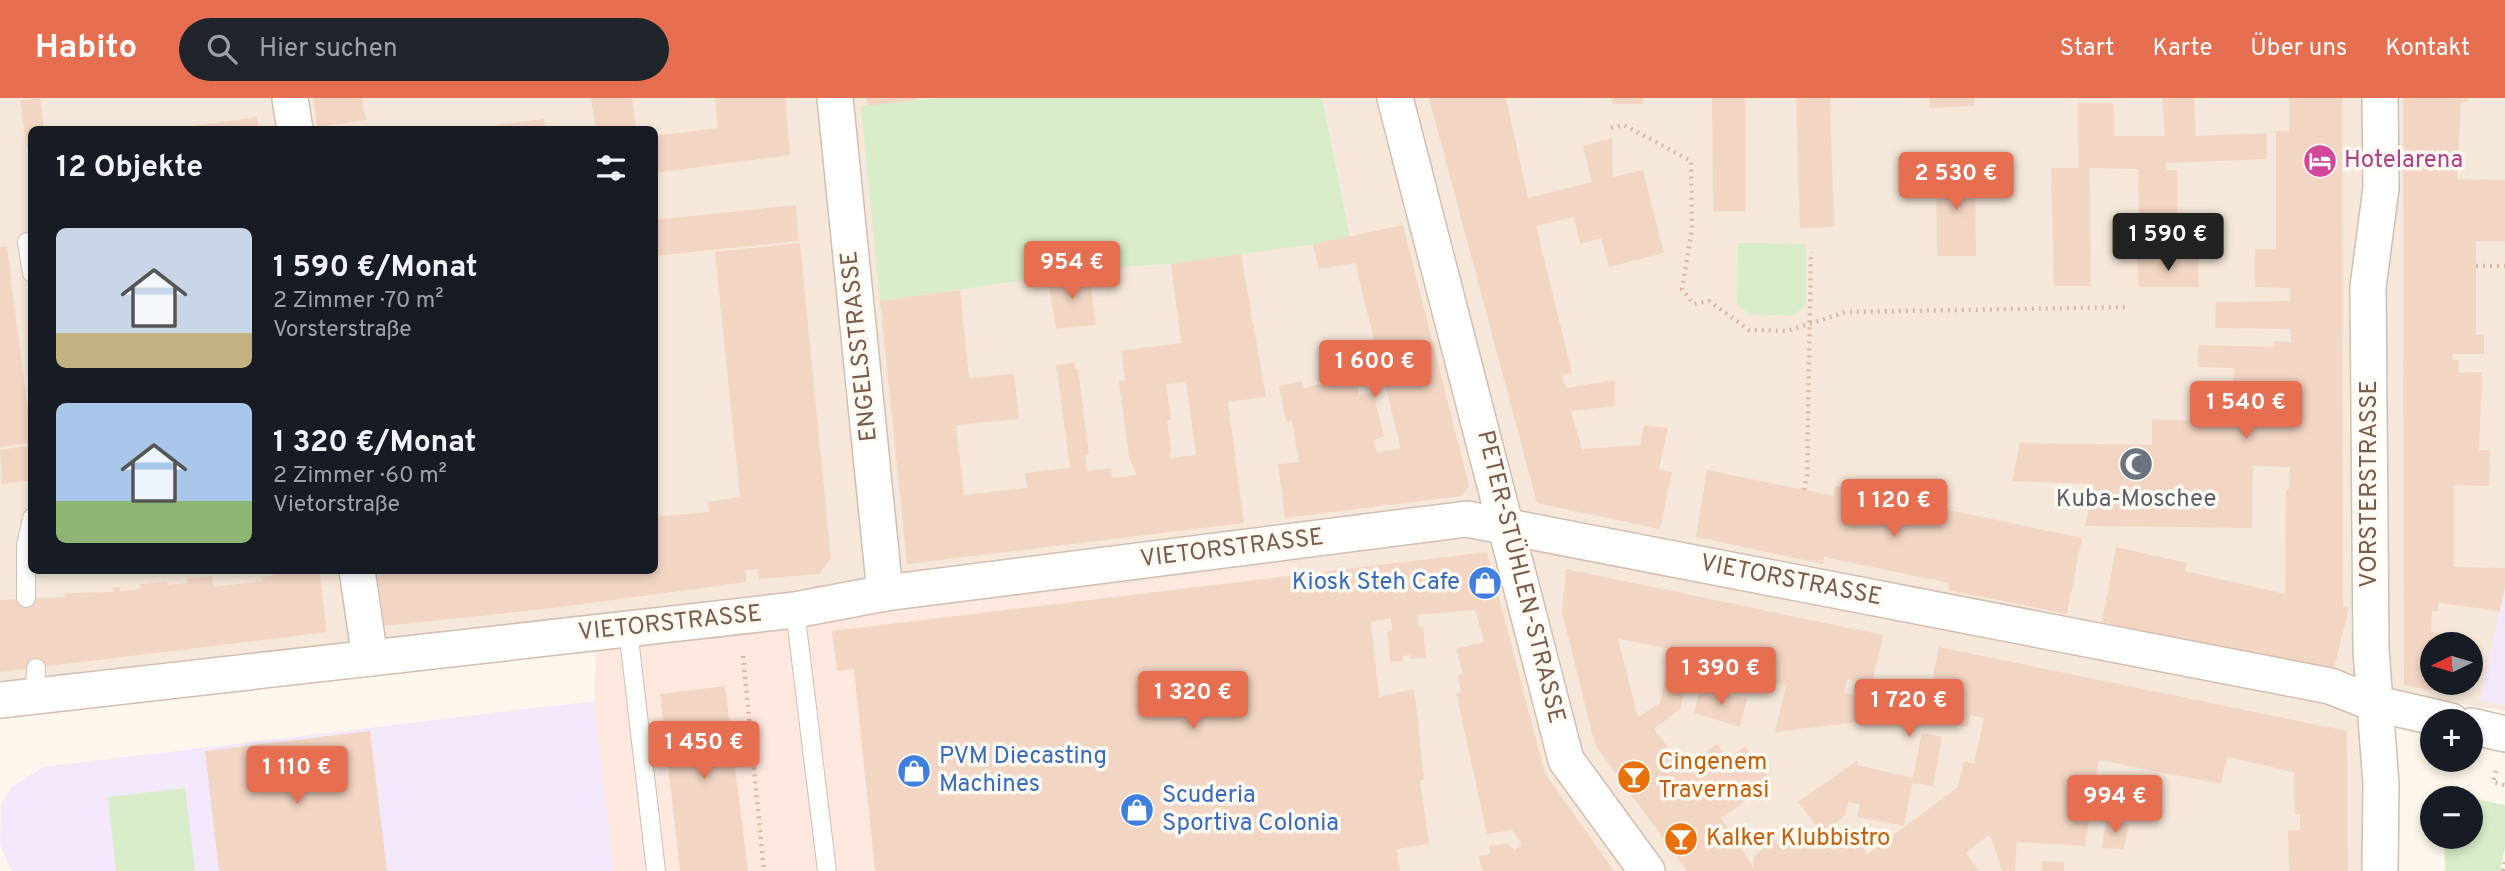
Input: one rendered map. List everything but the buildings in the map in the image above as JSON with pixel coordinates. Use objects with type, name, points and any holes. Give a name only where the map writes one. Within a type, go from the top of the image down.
[{"type":"street","points":[[290,98],[294,126]]},
{"type":"street","name":"ENGELSSTRASSE","points":[[835,98],[885,593]]},
{"type":"street","name":"PETER-STÜHLEN-STRASSE","points":[[1395,98],[1508,526],[1566,760],[1647,871]]},
{"type":"street","name":"VORSTERSTRASSE","points":[[2380,98],[2381,188],[2368,287],[2374,703],[2381,784],[2380,871]]},
{"type":"street","name":"VIETORSTRASSE","points":[[18,697],[795,610],[885,593],[1467,519],[2330,686],[2374,703],[2420,714]]},
{"type":"street","points":[[358,574],[370,658]]},
{"type":"lane","points":[[27,242],[28,248]]},
{"type":"lane","points":[[26,598],[28,536]]},
{"type":"lane","points":[[795,610],[827,871]]},
{"type":"lane","points":[[628,629],[656,871]]},
{"type":"path","points":[[1611,128],[1623,125],[1691,161],[1692,229],[1682,289],[1693,304],[1709,302],[1749,330],[1787,331],[1846,312],[2125,307]]},
{"type":"path","points":[[1804,490],[1811,253]]},
{"type":"path","points":[[2476,266],[2505,266]]},
{"type":"path","points":[[739,616],[764,871]]},
{"type":"path","points":[[2503,871],[2505,861]]},
{"type":"shaded area","points":[[0,98],[2505,98],[2505,711],[2418,697],[2395,690],[2396,871],[1335,871],[1297,564],[0,716]]},
{"type":"shaded area","points":[[1297,563],[1335,871],[614,871],[594,701],[596,648]]},
{"type":"shaded area","points":[[2505,587],[2505,705],[2480,700]]},
{"type":"shaded area","points":[[594,701],[614,871],[12,871],[0,845],[1,804],[12,787],[43,767]]},
{"type":"green space","points":[[940,98],[1322,98],[1350,239],[1171,264],[1116,267],[880,301],[861,106]]},
{"type":"green space","points":[[1738,243],[1806,244],[1806,305],[1793,316],[1749,314],[1737,304]]},
{"type":"green space","points":[[185,788],[195,871],[116,871],[108,797]]},
{"type":"green space","points":[[2483,800],[2505,805],[2505,847],[2500,871],[2445,871],[2444,849],[2483,849]]},
{"type":"place","name":"Hotelarena","points":[[2320,161]]},
{"type":"place","name":"Kuba-Moschee","points":[[2136,464]]},
{"type":"place","name":"Kiosk Steh Cafe","points":[[1485,583]]},
{"type":"place","name":"PVM Diecasting Machines","points":[[914,771]]},
{"type":"place","name":"Cingenem Travernasi","points":[[1634,777]]},
{"type":"place","name":"Scuderia Sportiva Colonia","points":[[1137,810]]},
{"type":"place","name":"Kalker Klubbistro","points":[[1681,839]]}]
